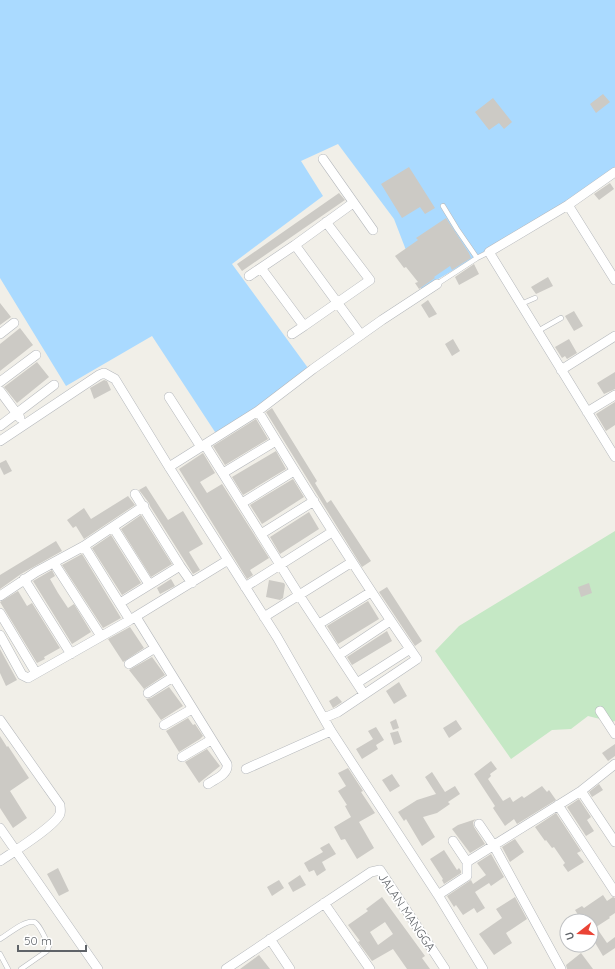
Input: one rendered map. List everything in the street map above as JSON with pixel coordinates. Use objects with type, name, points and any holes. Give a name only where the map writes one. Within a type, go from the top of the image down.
[{"type":"street","points":[[323,159],[373,230]]},
{"type":"street","points":[[615,172],[568,205],[489,252],[615,456]]},
{"type":"street","points":[[249,276],[353,203]]},
{"type":"street","points":[[568,205],[615,280]]},
{"type":"street","points":[[292,334],[370,280],[326,222]]},
{"type":"street","points":[[295,245],[362,335]]},
{"type":"street","points":[[262,268],[304,326]]},
{"type":"street","points":[[168,467],[258,411],[313,369],[437,284]]},
{"type":"street","points":[[0,334],[14,323]]},
{"type":"street","points":[[561,370],[615,336]]},
{"type":"street","points":[[0,382],[36,355]]},
{"type":"street","points":[[0,441],[99,374],[108,374],[115,379],[168,467],[245,586],[331,731],[438,895],[483,969]]},
{"type":"street","points":[[0,426],[54,385]]},
{"type":"street","points":[[0,392],[25,424]]},
{"type":"street","points":[[587,412],[615,394]]},
{"type":"street","points":[[169,397],[223,473],[299,595],[364,694]]},
{"type":"street","points":[[258,411],[332,532],[390,621],[417,659],[338,712],[324,718]]},
{"type":"street","points":[[223,473],[276,441]]},
{"type":"street","points":[[242,503],[294,470]]},
{"type":"street","points":[[135,494],[144,506],[180,566],[192,582]]},
{"type":"street","points":[[261,534],[314,501]]},
{"type":"street","points":[[0,596],[24,579],[84,546],[144,506]]},
{"type":"street","points":[[113,527],[149,584]]},
{"type":"street","points":[[245,586],[332,532]]},
{"type":"street","points":[[84,546],[120,603],[155,648],[228,766],[226,772],[208,784]]},
{"type":"street","points":[[0,635],[22,675],[28,678],[133,618],[228,560]]},
{"type":"street","points":[[264,617],[352,562]]},
{"type":"street","points":[[54,563],[101,636]]},
{"type":"street","points":[[120,603],[180,566]]},
{"type":"street","points":[[24,579],[71,654]]},
{"type":"street","points":[[319,624],[371,592]]},
{"type":"street","points":[[0,613],[36,673]]},
{"type":"street","points":[[339,655],[390,621]]},
{"type":"street","points":[[129,664],[155,648]]},
{"type":"street","points":[[357,683],[410,649]]},
{"type":"street","points":[[148,694],[173,677]]},
{"type":"street","points":[[164,725],[192,709]]},
{"type":"street","points":[[600,711],[614,729]]},
{"type":"street","points":[[0,720],[60,805],[60,814],[55,822],[0,861]]},
{"type":"street","points":[[246,769],[331,731]]},
{"type":"street","points":[[182,757],[211,740]]},
{"type":"street","points":[[467,862],[581,791],[615,764]]},
{"type":"street","points":[[581,791],[615,842]]},
{"type":"street","points":[[558,805],[615,892]]},
{"type":"street","points":[[479,824],[494,846],[562,969]]},
{"type":"street","points":[[0,828],[98,969]]},
{"type":"street","points":[[438,895],[467,876],[467,862],[453,841]]},
{"type":"street","name":"JALAN MANGGA","points":[[324,903],[371,872],[380,870],[445,969]]},
{"type":"street","points":[[226,969],[324,903],[370,969]]},
{"type":"street","points":[[270,939],[290,969]]},
{"type":"lane","points":[[443,206],[477,258]]},
{"type":"lane","points":[[437,284],[489,252]]},
{"type":"lane","points":[[521,304],[534,298]]},
{"type":"lane","points":[[538,331],[561,318]]},
{"type":"lane","points":[[0,939],[27,922],[34,922],[38,925],[49,946],[47,951],[21,969]]},
{"type":"lane","points":[[0,954],[8,969]]},
{"type":"green space","points":[[615,531],[615,721],[612,722],[588,716],[571,729],[552,730],[511,759],[435,651],[459,626]]},
{"type":"water","points":[[0,0],[615,0],[615,170],[519,231],[421,289],[394,219],[338,144],[301,161],[323,196],[232,264],[308,368],[262,405],[217,435],[152,336],[66,386],[0,278]]},
{"type":"building","points":[[603,94],[610,102],[596,113],[590,104]]},
{"type":"building","points":[[493,98],[512,122],[504,129],[499,123],[489,130],[475,112]]},
{"type":"building","points":[[409,167],[435,208],[425,214],[420,207],[402,218],[381,184]]},
{"type":"building","points":[[610,183],[614,189],[599,200],[594,194]]},
{"type":"building","points":[[339,193],[345,200],[242,271],[237,264]]},
{"type":"building","points":[[446,218],[471,258],[452,270],[450,266],[419,289],[415,283],[418,282],[406,267],[404,268],[395,256],[418,240],[416,238]]},
{"type":"building","points":[[474,264],[479,274],[459,285],[455,277]]},
{"type":"building","points":[[548,277],[553,286],[536,294],[531,287]]},
{"type":"building","points":[[428,300],[437,314],[429,318],[421,305]]},
{"type":"building","points":[[0,303],[11,317],[0,325]]},
{"type":"building","points":[[574,311],[583,326],[574,331],[565,316]]},
{"type":"building","points":[[20,328],[33,345],[0,371],[0,344]]},
{"type":"building","points":[[453,339],[460,351],[452,356],[445,344]]},
{"type":"building","points":[[569,339],[577,353],[567,359],[565,356],[562,358],[555,347]]},
{"type":"building","points":[[37,362],[49,377],[17,403],[4,387]]},
{"type":"building","points":[[615,372],[615,389],[604,394],[597,383]]},
{"type":"building","points":[[104,380],[107,381],[111,390],[94,399],[90,388]]},
{"type":"building","points":[[615,402],[615,425],[606,431],[596,414]]},
{"type":"building","points":[[272,408],[317,481],[315,483],[327,503],[331,500],[371,561],[362,567],[266,412]]},
{"type":"building","points":[[256,419],[268,439],[225,465],[213,446]]},
{"type":"building","points":[[276,451],[286,469],[243,495],[232,477]]},
{"type":"building","points":[[203,453],[215,473],[200,482],[207,493],[222,484],[269,558],[250,570],[253,575],[247,579],[179,469]]},
{"type":"building","points":[[6,460],[12,471],[4,475],[0,467],[0,463]]},
{"type":"building","points":[[293,479],[304,497],[262,524],[250,505]]},
{"type":"building","points":[[146,486],[168,520],[183,511],[203,544],[189,552],[200,570],[193,574],[149,503],[139,490]]},
{"type":"building","points":[[128,496],[135,505],[84,539],[76,526],[73,528],[67,520],[84,508],[91,519]]},
{"type":"building","points":[[309,512],[319,529],[280,554],[270,537]]},
{"type":"building","points":[[141,515],[172,564],[151,577],[121,529]]},
{"type":"building","points":[[111,535],[141,583],[122,595],[92,548]]},
{"type":"building","points":[[56,541],[62,551],[21,574],[0,589],[0,575]]},
{"type":"building","points":[[82,554],[121,618],[103,628],[62,565]]},
{"type":"building","points":[[52,570],[55,576],[50,579],[58,593],[68,608],[74,604],[91,632],[72,644],[33,581]]},
{"type":"building","points":[[171,579],[175,586],[160,594],[157,588]]},
{"type":"building","points":[[269,580],[284,583],[283,598],[280,600],[266,597]]},
{"type":"building","points":[[589,583],[592,593],[581,597],[578,587]]},
{"type":"building","points":[[387,587],[422,641],[415,646],[379,592]]},
{"type":"building","points":[[18,591],[27,606],[32,603],[60,648],[44,657],[45,659],[37,663],[0,602]]},
{"type":"building","points":[[368,601],[379,619],[338,644],[327,626]]},
{"type":"building","points":[[130,627],[144,648],[123,662],[108,639]]},
{"type":"building","points":[[387,631],[392,641],[352,665],[347,657]]},
{"type":"building","points":[[0,649],[17,680],[6,686],[0,673]]},
{"type":"building","points":[[152,657],[165,675],[144,689],[129,670]]},
{"type":"building","points":[[399,682],[407,696],[394,704],[386,691]]},
{"type":"building","points":[[169,687],[183,706],[161,720],[146,699],[151,698]]},
{"type":"building","points":[[337,696],[342,702],[333,708],[329,701]]},
{"type":"building","points":[[188,718],[193,725],[195,724],[203,736],[179,752],[166,731]]},
{"type":"building","points":[[396,719],[399,728],[393,730],[390,722]]},
{"type":"building","points":[[456,720],[462,729],[449,738],[443,728]]},
{"type":"building","points":[[376,727],[384,740],[376,745],[378,749],[362,759],[356,749],[373,739],[368,731]]},
{"type":"building","points":[[398,731],[402,742],[394,745],[390,733]]},
{"type":"building","points":[[0,736],[29,778],[10,791],[27,818],[13,828],[0,808]]},
{"type":"building","points":[[615,744],[615,756],[608,761],[602,753]]},
{"type":"building","points":[[207,749],[220,766],[199,783],[185,762]]},
{"type":"building","points":[[491,761],[497,769],[490,774],[491,776],[488,779],[503,801],[510,797],[513,802],[522,796],[524,798],[542,786],[547,792],[549,790],[556,800],[517,824],[514,819],[505,826],[493,808],[495,806],[474,774]]},
{"type":"building","points":[[348,768],[363,791],[361,792],[375,813],[359,822],[374,848],[357,859],[345,839],[341,840],[334,827],[351,817],[345,806],[347,805],[338,791],[346,786],[338,773]]},
{"type":"building","points":[[432,772],[445,792],[455,786],[460,794],[448,802],[450,804],[437,813],[423,817],[435,837],[422,846],[406,819],[404,821],[398,812],[417,800],[436,794],[425,777]]},
{"type":"building","points":[[392,774],[400,786],[390,792],[382,780]]},
{"type":"building","points":[[599,784],[603,790],[592,797],[589,792]]},
{"type":"building","points":[[579,799],[591,817],[587,820],[594,831],[586,836],[567,807]]},
{"type":"building","points":[[556,813],[581,851],[577,853],[584,862],[568,872],[563,865],[565,863],[554,847],[552,848],[546,840],[545,841],[535,827]]},
{"type":"building","points":[[476,819],[473,822],[474,827],[485,844],[470,853],[452,829],[458,825]]},
{"type":"building","points":[[515,839],[524,852],[510,862],[502,847]]},
{"type":"building","points":[[329,843],[336,854],[322,862],[326,870],[317,876],[314,870],[309,872],[304,863],[323,852],[320,848]]},
{"type":"building","points":[[444,850],[457,870],[459,868],[461,873],[444,884],[443,879],[430,859]]},
{"type":"building","points":[[491,854],[504,877],[491,886],[489,883],[475,892],[485,908],[477,913],[474,908],[463,915],[456,905],[454,907],[447,896],[471,880],[473,884],[486,875],[477,863]]},
{"type":"building","points":[[58,868],[69,891],[59,896],[47,874]]},
{"type":"building","points":[[300,875],[306,885],[293,892],[288,883]]},
{"type":"building","points":[[279,880],[284,888],[272,896],[267,887]]},
{"type":"building","points":[[603,895],[607,901],[613,897],[615,898],[615,913],[599,925],[599,913],[577,913],[575,910],[582,906],[584,908]]},
{"type":"building","points":[[382,897],[425,956],[422,958],[430,969],[407,969],[393,949],[372,961],[348,925],[368,911],[366,909]],"holes":[[[385,922],[393,934],[378,945],[370,932]]]},
{"type":"building","points":[[515,897],[527,919],[506,933],[512,943],[494,955],[479,934],[502,918],[496,909]]},
{"type":"building","points":[[599,931],[607,943],[615,937],[615,948],[603,956],[599,949]]},
{"type":"building","points":[[581,953],[593,969],[567,969],[566,965]]},
{"type":"building","points":[[259,955],[270,969],[240,969]]}]
